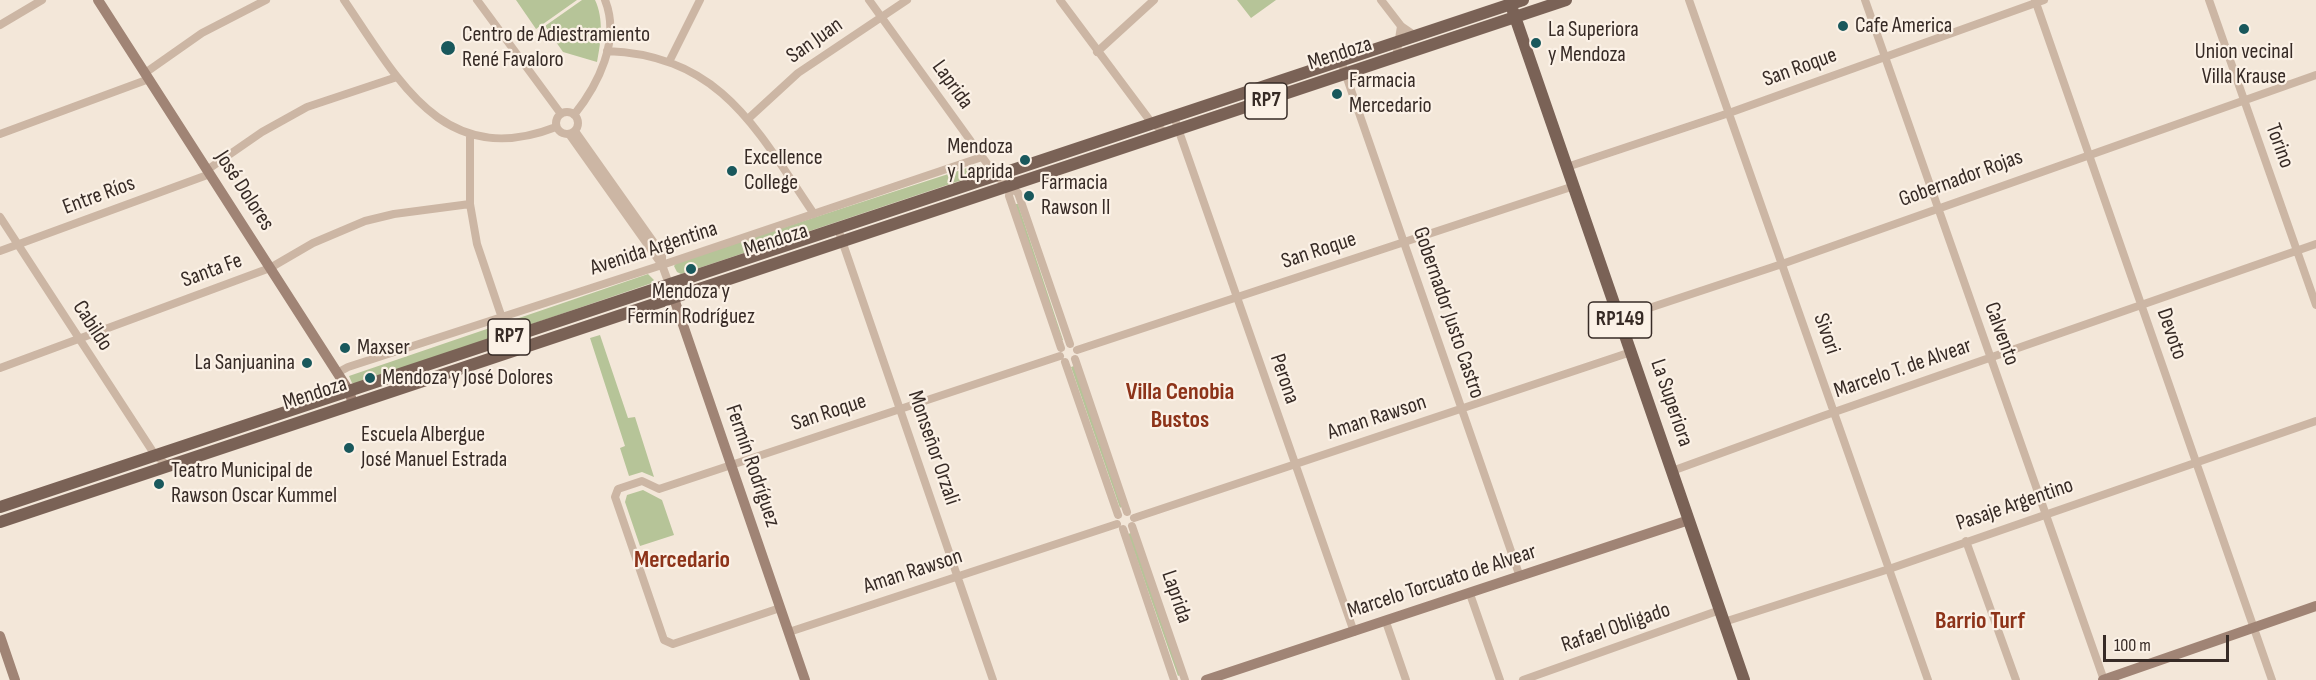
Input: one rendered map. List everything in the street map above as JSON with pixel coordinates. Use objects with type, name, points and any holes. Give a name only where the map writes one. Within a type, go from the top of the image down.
[{"type":"main road","name":"Mendoza","points":[[0,522],[673,297],[1140,143],[1178,133],[1566,0]]},
{"type":"main road","name":"Mendoza","points":[[0,507],[1517,2]]},
{"type":"main road","name":"La Superiora","points":[[1517,2],[1515,18],[1744,680]]},
{"type":"street","points":[[0,25],[42,0]]},
{"type":"street","name":"José Dolores","points":[[98,0],[349,391],[353,404]]},
{"type":"street","points":[[0,134],[147,76],[202,33],[266,0]]},
{"type":"street","points":[[344,0],[397,77],[428,111],[470,136],[510,138],[537,134],[556,127]]},
{"type":"street","points":[[477,0],[561,114]]},
{"type":"street","points":[[574,115],[599,79],[607,51],[609,27],[605,0]]},
{"type":"street","points":[[670,60],[700,0]]},
{"type":"street","name":"Laprida","points":[[869,0],[996,176],[1018,193],[1070,344]]},
{"type":"street","name":"San Juan","points":[[748,118],[798,73],[907,0]]},
{"type":"street","points":[[1060,0],[1151,124],[1178,133],[1194,111]]},
{"type":"street","points":[[1096,52],[1154,0]]},
{"type":"street","points":[[1381,0],[1401,26],[1430,46]]},
{"type":"street","name":"Sivori","points":[[1689,0],[1928,680]]},
{"type":"street","name":"Calvento","points":[[1865,0],[2104,680]]},
{"type":"street","name":"Torino","points":[[2209,0],[2316,305]]},
{"type":"street","name":"San Roque","points":[[1567,167],[1729,113],[2039,1]]},
{"type":"street","name":"Devoto","points":[[2039,1],[2141,305],[2272,680]]},
{"type":"street","points":[[1396,58],[1401,26]]},
{"type":"street","points":[[607,51],[638,52],[670,60],[714,86],[748,118],[814,214]]},
{"type":"street","name":"Gobernador Justo Castro","points":[[1341,61],[1520,577]]},
{"type":"street","name":"Gobernador Rojas","points":[[1619,318],[1782,264],[2089,153],[2316,75]]},
{"type":"street","name":"Entre Ríos","points":[[0,251],[208,172],[262,132],[307,107],[397,77]]},
{"type":"street","points":[[567,112],[574,115],[577,122],[572,132],[560,133],[556,127],[556,120],[561,114],[567,112]]},
{"type":"street","name":"Perona","points":[[1174,117],[1354,632]]},
{"type":"street","points":[[1140,143],[1151,124]]},
{"type":"street","name":"Fermín Rodríguez","points":[[572,132],[662,265],[805,680]]},
{"type":"street","points":[[470,136],[470,204],[477,244],[502,318]]},
{"type":"street","name":"Avenida Argentina","points":[[337,372],[982,157]]},
{"type":"street","name":"San Roque","points":[[1077,350],[1574,186]]},
{"type":"street","name":"Laprida","points":[[1011,187],[1009,196],[1174,680]]},
{"type":"street","name":"Santa Fe","points":[[0,368],[270,268],[313,243],[365,221],[394,214],[470,204]]},
{"type":"street","name":"Cabildo","points":[[0,217],[154,455],[168,466]]},
{"type":"street","name":"Monseñor Orzali","points":[[838,228],[993,680]]},
{"type":"street","name":"Marcelo T. de Alvear","points":[[1672,471],[2316,244]]},
{"type":"street","points":[[1075,359],[1062,355],[1070,344],[1077,350],[1075,359],[1127,512],[1133,522]]},
{"type":"street","name":"Aman Rawson","points":[[789,633],[1119,523],[1133,522],[1295,464],[1631,352]]},
{"type":"street","name":"San Roque","points":[[780,608],[673,644],[664,640],[615,496],[618,489],[642,481],[659,489],[1062,355]]},
{"type":"street","name":"Pasaje Argentino","points":[[1722,616],[1889,569],[2316,421]]},
{"type":"street","points":[[143,474],[154,455]]},
{"type":"street","points":[[1119,523],[1127,512]]},
{"type":"street","name":"Marcelo Torcuato de Alvear","points":[[1206,680],[1222,677],[1689,520]]},
{"type":"street","name":"Laprida","points":[[1133,522],[1185,680]]},
{"type":"street","points":[[1966,541],[2016,680]]},
{"type":"street","points":[[1470,594],[1500,680]]},
{"type":"street","points":[[2104,680],[2316,606]]},
{"type":"street","name":"Rafael Obligado","points":[[1523,680],[1722,616]]},
{"type":"street","points":[[1386,622],[1406,680]]},
{"type":"street","points":[[0,636],[15,680]]},
{"type":"green space","points":[[516,0],[577,0],[536,29]]},
{"type":"green space","points":[[582,0],[595,0],[600,15],[597,62],[563,52],[545,26]]},
{"type":"green space","points":[[1237,0],[1276,0],[1251,18]]},
{"type":"green space","points":[[976,165],[982,171],[980,174],[681,274],[674,266],[677,262]]},
{"type":"green space","points":[[1015,204],[1018,204],[1063,340],[1062,340]]},
{"type":"green space","points":[[648,274],[654,280],[652,283],[356,384],[352,383],[349,376]]},
{"type":"green space","points":[[600,335],[628,418],[635,417],[654,477],[642,472],[629,476],[620,448],[625,446],[590,338]]},
{"type":"green space","points":[[1074,366],[1122,506],[1120,508],[1071,367]]},
{"type":"green space","points":[[643,490],[662,500],[674,535],[640,546],[625,502],[627,495]]},
{"type":"green space","points":[[1131,533],[1180,675],[1178,676],[1128,534]]},
{"type":"place","name":"Cafe America","points":[[1843,26]]},
{"type":"place","name":"Union vecinal Villa Krause","points":[[2244,29]]},
{"type":"place","name":"La Superiora y Mendoza","points":[[1536,43]]},
{"type":"place","name":"Centro de Adiestramiento René Favaloro","points":[[448,48]]},
{"type":"place","name":"Farmacia Mercedario","points":[[1337,94]]},
{"type":"place","name":"Mendoza y Laprida","points":[[1025,160]]},
{"type":"place","name":"Excellence College","points":[[732,171]]},
{"type":"place","name":"Farmacia Rawson II","points":[[1029,196]]},
{"type":"place","name":"Mendoza y Fermín Rodríguez","points":[[691,269]]},
{"type":"place","name":"Maxser","points":[[345,348]]},
{"type":"place","name":"La Sanjuanina","points":[[307,363]]},
{"type":"place","name":"Mendoza y José Dolores","points":[[370,378]]},
{"type":"place","name":"Escuela Albergue José Manuel Estrada","points":[[349,448]]},
{"type":"place","name":"Teatro Municipal de Rawson Oscar Kummel","points":[[159,484]]},
{"type":"district","name":"Villa Cenobia Bustos","points":[[1180,407]]},
{"type":"district","name":"Mercedario","points":[[682,561]]},
{"type":"district","name":"Barrio Turf","points":[[1980,622]]}]
